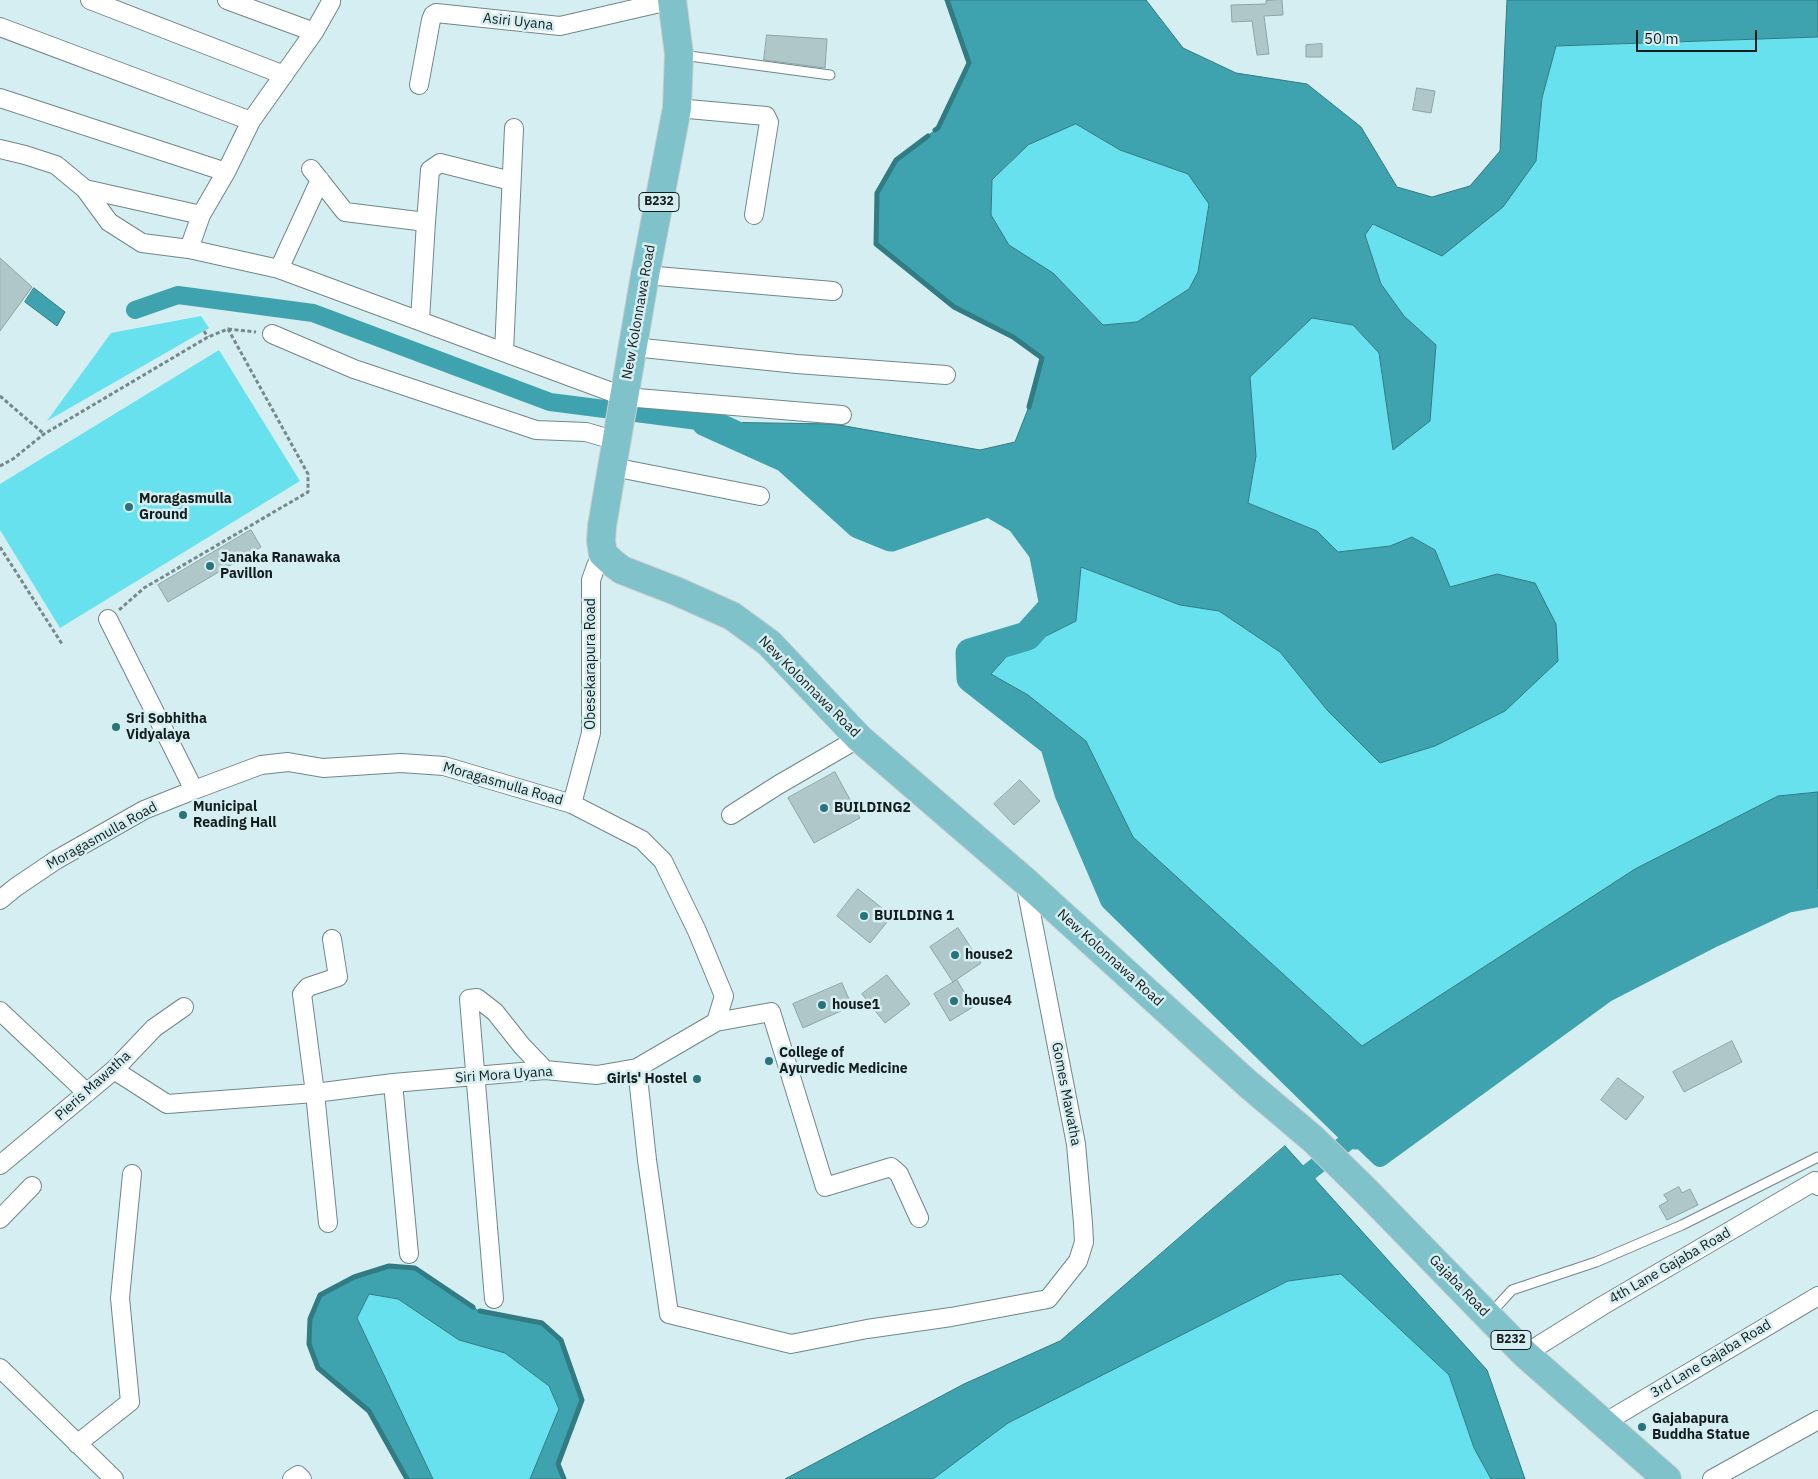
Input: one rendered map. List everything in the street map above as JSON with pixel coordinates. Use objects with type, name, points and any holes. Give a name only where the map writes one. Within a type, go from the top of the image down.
[{"type":"main road","name":"New Kolonnawa Road","points":[[673,0],[679,54],[677,108],[645,275],[602,526],[601,541],[604,554],[622,570],[732,616],[769,643],[859,738],[1025,881],[1248,1084],[1314,1139],[1366,1191]]},
{"type":"main road","name":"Gajaba Road","points":[[1366,1191],[1525,1354],[1667,1479]]},
{"type":"street","points":[[90,0],[284,76]]},
{"type":"street","points":[[227,0],[314,32]]},
{"type":"street","points":[[188,249],[200,215],[226,172],[251,122],[314,32],[331,0]]},
{"type":"street","name":"Asiri Uyana","points":[[419,85],[431,20],[436,13],[560,26],[673,0]]},
{"type":"street","points":[[0,27],[251,122]]},
{"type":"street","points":[[0,98],[226,172]]},
{"type":"street","points":[[677,108],[766,116],[769,122],[754,215]]},
{"type":"street","points":[[504,352],[514,128]]},
{"type":"street","points":[[0,149],[25,154],[56,165],[85,189],[109,222],[142,243],[188,249],[279,269],[420,320],[624,400],[842,415]]},
{"type":"street","points":[[420,320],[430,170],[440,163],[511,181]]},
{"type":"street","points":[[279,269],[315,174],[345,212],[426,222]]},
{"type":"street","points":[[85,189],[200,215]]},
{"type":"street","points":[[645,275],[833,291]]},
{"type":"street","points":[[272,334],[354,369],[536,430],[586,432],[616,448],[760,496]]},
{"type":"street","points":[[633,347],[797,364],[946,375]]},
{"type":"street","name":"Obesekarapura Road","points":[[572,804],[591,733],[591,580],[596,566],[604,554]]},
{"type":"street","points":[[108,619],[194,790]]},
{"type":"street","points":[[731,815],[859,738]]},
{"type":"street","name":"Moragasmulla Road","points":[[0,900],[56,860],[144,810],[261,765],[288,762],[323,768],[401,763],[444,766],[572,804],[642,840],[663,861],[697,931],[724,996],[716,1022]]},
{"type":"street","name":"Gomes Mawatha","points":[[637,1068],[647,1160],[669,1314],[791,1344],[867,1329],[951,1318],[1048,1299],[1078,1261],[1084,1242],[1083,1223],[1076,1144],[1025,881]]},
{"type":"street","points":[[328,1223],[315,1093],[302,994],[308,987],[338,977],[332,939]]},
{"type":"street","points":[[494,1299],[469,998],[476,998],[495,1012],[522,1046],[545,1070]]},
{"type":"street","name":"Pieris Mawatha","points":[[0,1165],[114,1070],[154,1028],[184,1007]]},
{"type":"street","points":[[0,1011],[87,1094]]},
{"type":"street","name":"Siri Mora Uyana","points":[[114,1070],[167,1104],[315,1093],[393,1083],[545,1070],[597,1075],[637,1068],[716,1022],[771,1012],[825,1187],[891,1167],[899,1174],[919,1218]]},
{"type":"street","points":[[393,1083],[409,1254]]},
{"type":"street","points":[[77,1444],[130,1402],[120,1298],[132,1174]]},
{"type":"street","name":"4th Lane Gajaba Road","points":[[1525,1354],[1611,1301],[1817,1183]]},
{"type":"street","points":[[0,1219],[32,1186]]},
{"type":"street","name":"3rd Lane Gajaba Road","points":[[1604,1423],[1818,1296]]},
{"type":"street","points":[[0,1368],[114,1479]]},
{"type":"street","points":[[1712,1479],[1818,1420]]},
{"type":"street","points":[[292,1479],[298,1476],[302,1479]]},
{"type":"lane","points":[[679,54],[830,75]]},
{"type":"lane","points":[[1488,1316],[1512,1290],[1596,1262],[1682,1225],[1818,1157]]},
{"type":"path","points":[[0,466],[13,459],[44,434],[208,337],[228,329],[272,334]]},
{"type":"path","points":[[108,619],[144,588],[308,492],[308,474],[228,329]]},
{"type":"path","points":[[204,331],[208,337]]},
{"type":"path","points":[[0,396],[44,434]]},
{"type":"path","points":[[0,548],[62,644]]},
{"type":"shaded area","points":[[947,0],[1146,0],[1183,48],[1236,73],[1307,84],[1361,127],[1397,187],[1432,197],[1470,186],[1500,151],[1507,0],[1818,0],[1818,37],[1556,46],[1542,98],[1536,161],[1503,207],[1442,256],[1373,224],[1365,235],[1381,284],[1404,316],[1436,345],[1430,421],[1393,450],[1379,353],[1353,325],[1312,318],[1250,377],[1256,456],[1248,503],[1317,531],[1338,552],[1390,546],[1412,537],[1435,550],[1450,587],[1497,574],[1535,583],[1556,624],[1558,661],[1505,711],[1435,746],[1380,763],[1327,710],[1280,652],[1219,611],[1180,605],[1081,567],[1076,621],[1008,655],[991,674],[1028,695],[1086,741],[1133,837],[1362,1046],[1635,869],[1778,796],[1818,792],[1818,898],[1787,904],[1714,938],[1607,993],[1380,1158],[1114,898],[1069,793],[1054,743],[971,678],[970,653],[1027,636],[1053,606],[1043,551],[1020,520],[989,502],[891,537],[859,524],[786,458],[706,422],[834,424],[980,450],[1015,442],[1028,409],[1042,358],[1013,337],[954,307],[876,244],[877,193],[896,160],[938,128],[969,63]],"holes":[[[1076,124],[1120,150],[1188,174],[1209,204],[1198,272],[1189,289],[1137,322],[1103,325],[1053,273],[1009,245],[991,215],[992,180],[1028,145]]]},
{"type":"shaded area","points":[[1818,37],[1818,792],[1778,796],[1635,869],[1362,1046],[1133,837],[1086,741],[1028,695],[991,674],[1008,655],[1076,621],[1081,567],[1180,605],[1219,611],[1280,652],[1327,710],[1497,574],[1450,587],[1435,550],[1412,537],[1390,546],[1338,552],[1317,531],[1248,503],[1256,456],[1250,377],[1312,318],[1353,325],[1379,353],[1393,449],[1436,346],[1404,316],[1381,284],[1365,235],[1374,224],[1442,255],[1536,161],[1542,98],[1556,46]]},
{"type":"shaded area","points":[[1076,124],[1120,150],[1188,174],[1209,204],[1198,273],[1189,289],[1137,322],[1103,325],[1053,273],[1009,245],[991,215],[992,181],[1028,145]]},
{"type":"shaded area","points":[[34,288],[65,312],[57,326],[25,302]]},
{"type":"shaded area","points":[[201,316],[209,328],[47,421],[111,333]]},
{"type":"shaded area","name":"Moragasmulla Ground","points":[[219,350],[300,481],[60,628],[0,530],[0,484]]},
{"type":"shaded area","points":[[1285,1146],[1487,1370],[1525,1479],[1491,1479],[1474,1448],[1449,1375],[1341,1274],[1288,1281],[1008,1423],[933,1479],[785,1479],[964,1384],[1060,1341]]},
{"type":"shaded area","points":[[389,1266],[415,1268],[479,1311],[542,1323],[561,1340],[582,1400],[558,1464],[564,1479],[530,1479],[559,1409],[549,1386],[505,1353],[459,1340],[398,1299],[369,1294],[357,1318],[433,1479],[407,1479],[369,1411],[318,1368],[309,1344],[310,1319],[320,1295],[354,1277]]},
{"type":"shaded area","points":[[1342,1274],[1449,1375],[1474,1448],[1491,1479],[933,1479],[1008,1423],[1288,1281]]},
{"type":"shaded area","points":[[368,1294],[398,1299],[459,1340],[505,1353],[549,1386],[559,1409],[530,1479],[433,1479],[357,1318]]},
{"type":"building","points":[[1282,0],[1283,15],[1264,16],[1269,54],[1257,55],[1252,21],[1232,22],[1231,5],[1266,4],[1266,1]]},
{"type":"building","points":[[767,35],[827,39],[825,68],[764,60]]},
{"type":"building","points":[[1322,44],[1322,57],[1306,57],[1306,45]]},
{"type":"building","points":[[1417,88],[1435,91],[1431,113],[1413,110]]},
{"type":"building","points":[[0,258],[32,287],[0,331]]},
{"type":"building","name":"Janaka Ranawaka Pavillon","points":[[251,530],[261,547],[168,602],[158,585]]},
{"type":"building","name":"BUILDING2","points":[[835,772],[860,818],[814,843],[788,798]]},
{"type":"building","points":[[1020,780],[1040,801],[1014,825],[994,804]]},
{"type":"building","name":"BUILDING 1","points":[[858,889],[892,916],[870,943],[837,916]]},
{"type":"building","name":"house2","points":[[958,928],[981,963],[953,982],[930,947]]},
{"type":"building","points":[[887,975],[910,1004],[885,1023],[862,994]]},
{"type":"building","name":"house4","points":[[957,980],[973,1007],[950,1021],[934,994]]},
{"type":"building","name":"house1","points":[[842,983],[852,1006],[803,1028],[793,1004]]},
{"type":"building","points":[[1732,1041],[1742,1062],[1684,1092],[1673,1072]]},
{"type":"building","points":[[1618,1078],[1644,1097],[1626,1120],[1601,1100]]},
{"type":"building","points":[[1679,1187],[1682,1193],[1690,1189],[1698,1205],[1667,1220],[1659,1206],[1668,1201],[1664,1195]]},
{"type":"waterway","points":[[935,130],[938,128],[969,63],[947,0]]},
{"type":"waterway","points":[[928,136],[896,160],[877,193],[876,244],[954,307],[1013,337],[1042,358],[1029,407]]},
{"type":"waterway","points":[[135,310],[178,295],[313,313],[550,402],[706,422]]},
{"type":"waterway","points":[[706,422],[786,458],[859,524],[891,537],[989,502],[1020,520],[1043,551],[1054,606],[1027,636],[970,653],[971,678],[1054,743],[1069,793],[1114,898],[1356,1135]]},
{"type":"waterway","points":[[1297,1192],[1309,1172],[1356,1135],[1380,1158],[1607,993],[1714,938],[1787,904],[1818,898]]},
{"type":"waterway","points":[[407,1479],[369,1411],[318,1368],[309,1344],[310,1319],[320,1295],[354,1277],[389,1266],[415,1268],[473,1307]]},
{"type":"waterway","points":[[480,1311],[542,1323],[561,1340],[582,1400],[558,1464],[564,1479]]},
{"type":"place","name":"Moragasmulla Ground","points":[[129,507]]},
{"type":"place","name":"Janaka Ranawaka Pavillon","points":[[210,566]]},
{"type":"place","name":"Sri Sobhitha Vidyalaya","points":[[116,727]]},
{"type":"place","name":"BUILDING2","points":[[824,808]]},
{"type":"place","name":"Municipal Reading Hall","points":[[183,815]]},
{"type":"place","name":"BUILDING 1","points":[[864,916]]},
{"type":"place","name":"house2","points":[[955,955]]},
{"type":"place","name":"house4","points":[[954,1001]]},
{"type":"place","name":"house1","points":[[822,1005]]},
{"type":"place","name":"College of Ayurvedic Medicine","points":[[769,1061]]},
{"type":"place","name":"Girls' Hostel","points":[[697,1079]]},
{"type":"place","name":"Gajabapura Buddha Statue","points":[[1642,1427]]}]
